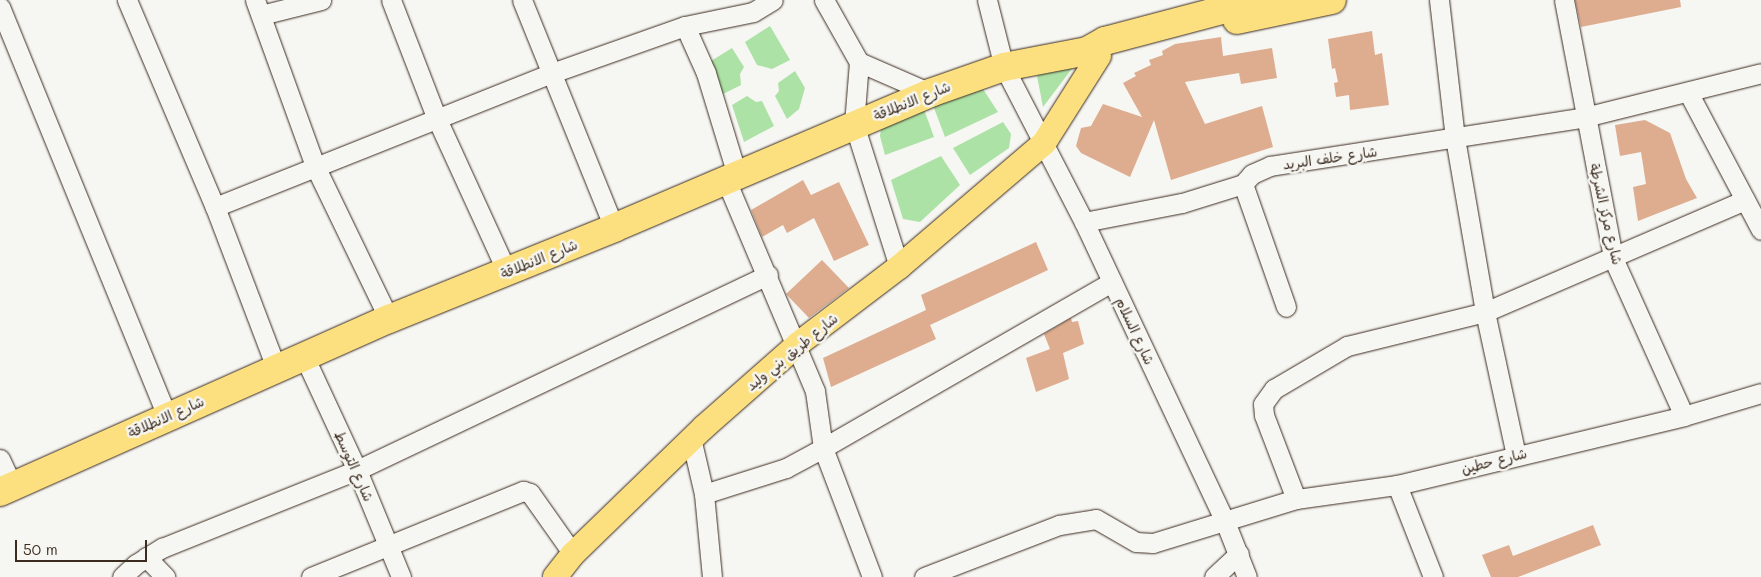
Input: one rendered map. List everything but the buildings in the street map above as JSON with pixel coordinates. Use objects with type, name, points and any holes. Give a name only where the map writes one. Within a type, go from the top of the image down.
[{"type":"highway","points":[[1093,53],[1105,41],[1260,0]]},
{"type":"highway","points":[[1093,53],[1117,54],[1224,23],[1332,0]]},
{"type":"highway","name":"شارع الانطلاقة","points":[[7,489],[389,319],[614,228],[930,93],[1004,67],[1093,53]]},
{"type":"main road","name":"شارع طريق بني وليد","points":[[555,577],[573,554],[691,438],[798,344],[899,267],[1044,143],[1093,53]]},
{"type":"street","points":[[128,0],[215,207],[276,368]]},
{"type":"street","points":[[322,0],[258,7],[316,166],[389,319]]},
{"type":"street","points":[[391,0],[437,118],[507,272]]},
{"type":"street","points":[[522,0],[614,228]]},
{"type":"street","points":[[215,207],[552,73],[685,26],[754,12],[773,0]]},
{"type":"street","points":[[824,0],[859,62],[854,124],[899,267]]},
{"type":"street","name":"شارع السلام","points":[[987,0],[1004,67],[1084,222],[1224,519],[1247,577]]},
{"type":"street","points":[[1440,0],[1455,138],[1485,312],[1516,455]]},
{"type":"street","name":"شارع مركز الشرطة","points":[[1564,0],[1585,117],[1614,258],[1684,416]]},
{"type":"street","points":[[0,7],[168,416]]},
{"type":"street","points":[[685,26],[706,72],[731,177],[815,391],[823,448],[872,577]]},
{"type":"street","points":[[859,62],[930,93]]},
{"type":"street","name":"شارع خلف البريد","points":[[1084,222],[1182,203],[1243,184],[1252,174],[1270,166],[1585,117],[1761,74]]},
{"type":"street","points":[[1688,92],[1761,230]]},
{"type":"street","points":[[1243,184],[1286,307]]},
{"type":"street","points":[[1296,500],[1264,415],[1263,404],[1274,389],[1347,346],[1485,312],[1745,200]]},
{"type":"street","points":[[122,577],[146,557],[357,470],[768,275]]},
{"type":"street","points":[[704,494],[786,468],[1112,282]]},
{"type":"street","name":"شارع التوسط","points":[[304,356],[357,470],[401,577]]},
{"type":"street","name":"شارع حطين","points":[[924,577],[1059,524],[1096,519],[1136,542],[1153,543],[1224,519],[1296,500],[1397,485],[1684,416],[1761,393]]},
{"type":"street","points":[[691,438],[704,494],[712,577]]},
{"type":"street","points":[[0,459],[7,489]]},
{"type":"street","points":[[1397,485],[1433,577]]},
{"type":"street","points":[[311,577],[523,491],[530,493],[573,554]]},
{"type":"street","points":[[1214,577],[1239,554]]},
{"type":"street","points":[[146,557],[165,577]]},
{"type":"green space","points":[[770,26],[790,60],[772,69],[757,65],[745,42]]},
{"type":"green space","points":[[732,48],[744,67],[740,74],[741,85],[723,94],[711,61]]},
{"type":"green space","points":[[1077,62],[1043,107],[1037,76],[1044,67]]},
{"type":"green space","points":[[795,71],[805,88],[799,109],[787,119],[775,96],[779,91],[778,83]]},
{"type":"green space","points":[[981,86],[998,112],[945,137],[931,100]]},
{"type":"green space","points":[[747,96],[756,102],[762,101],[774,126],[744,142],[732,105]]},
{"type":"green space","points":[[922,104],[934,137],[885,155],[880,136],[882,120]]},
{"type":"green space","points":[[1003,122],[1011,134],[1009,148],[970,175],[953,148]]},
{"type":"green space","points":[[941,156],[960,185],[920,222],[903,219],[891,180]]}]
